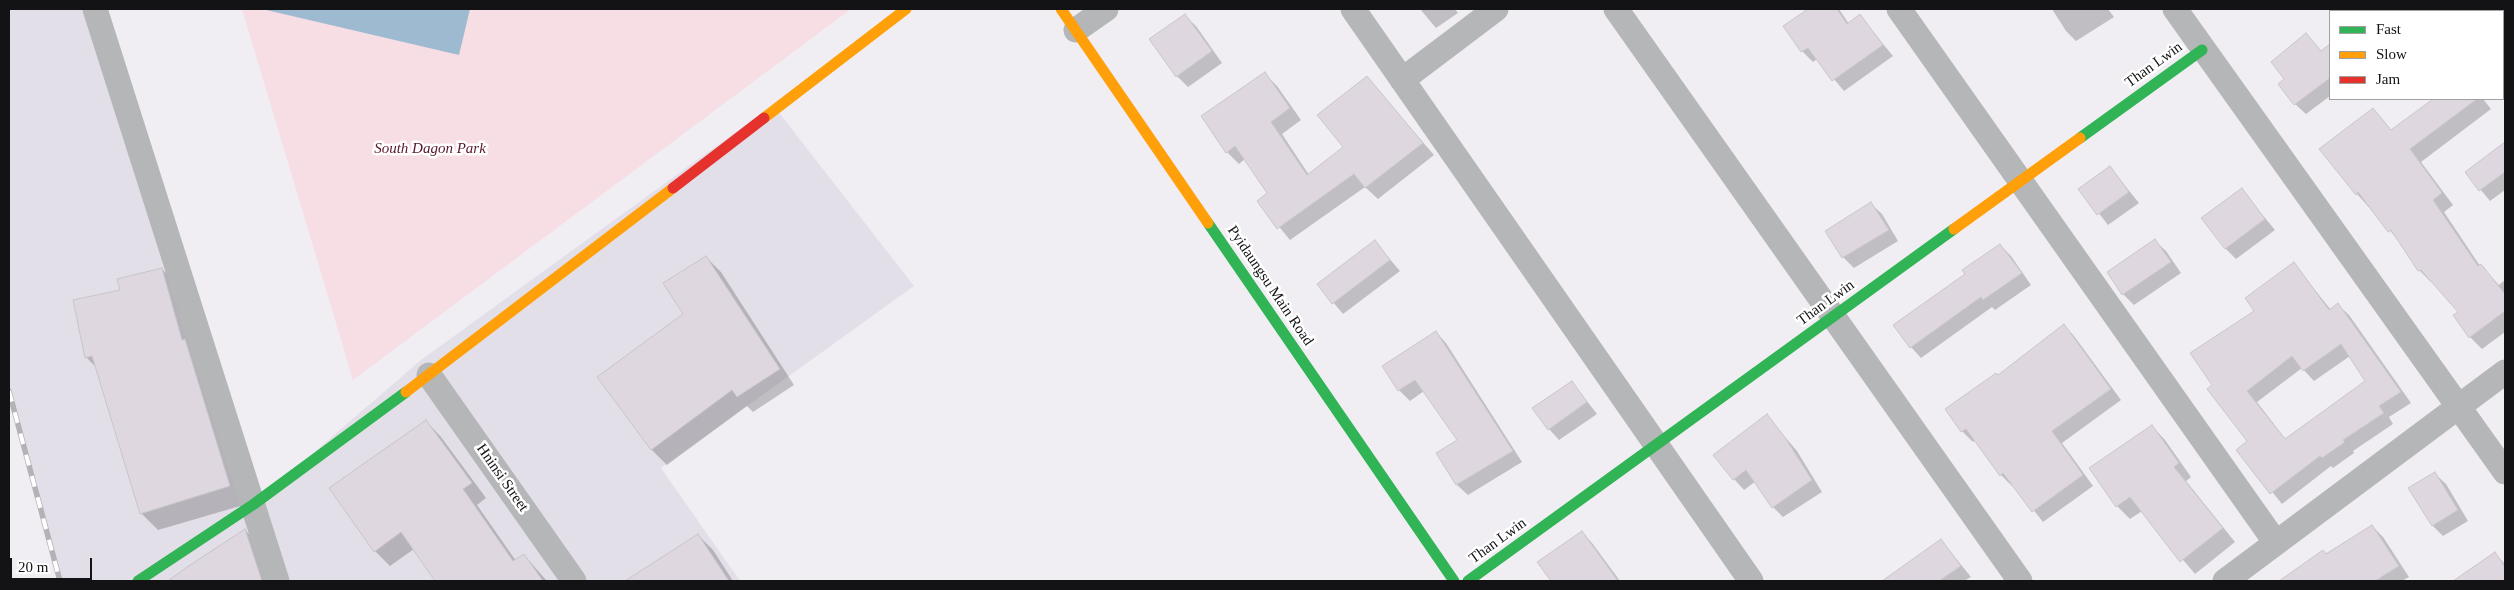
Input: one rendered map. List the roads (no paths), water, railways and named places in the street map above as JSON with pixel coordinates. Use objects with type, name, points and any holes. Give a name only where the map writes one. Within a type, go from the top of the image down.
[{"type":"street","points":[[95,9],[254,504],[276,581]]},
{"type":"street","points":[[138,581],[254,504],[429,375],[906,9]]},
{"type":"street","name":"Pyidaungsu Main Road","points":[[1061,9],[1454,581]]},
{"type":"street","points":[[1076,30],[1106,9]]},
{"type":"street","points":[[1353,9],[1751,581]]},
{"type":"street","points":[[1402,80],[1496,9]]},
{"type":"street","points":[[1616,9],[2020,581]]},
{"type":"street","points":[[1899,9],[2276,543]]},
{"type":"street","points":[[2175,9],[2202,50],[2460,406],[2505,472]]},
{"type":"street","name":"Than Lwin","points":[[1468,581],[2202,50]]},
{"type":"street","points":[[2225,581],[2505,372]]},
{"type":"street","name":"Hninsi Street","points":[[429,375],[574,581]]},
{"type":"water","points":[[262,9],[470,9],[459,55]]},
{"type":"railway","points":[[9,391],[60,581]]},
{"type":"park label","name":"South Dagon Park","points":[[430,149]]}]
